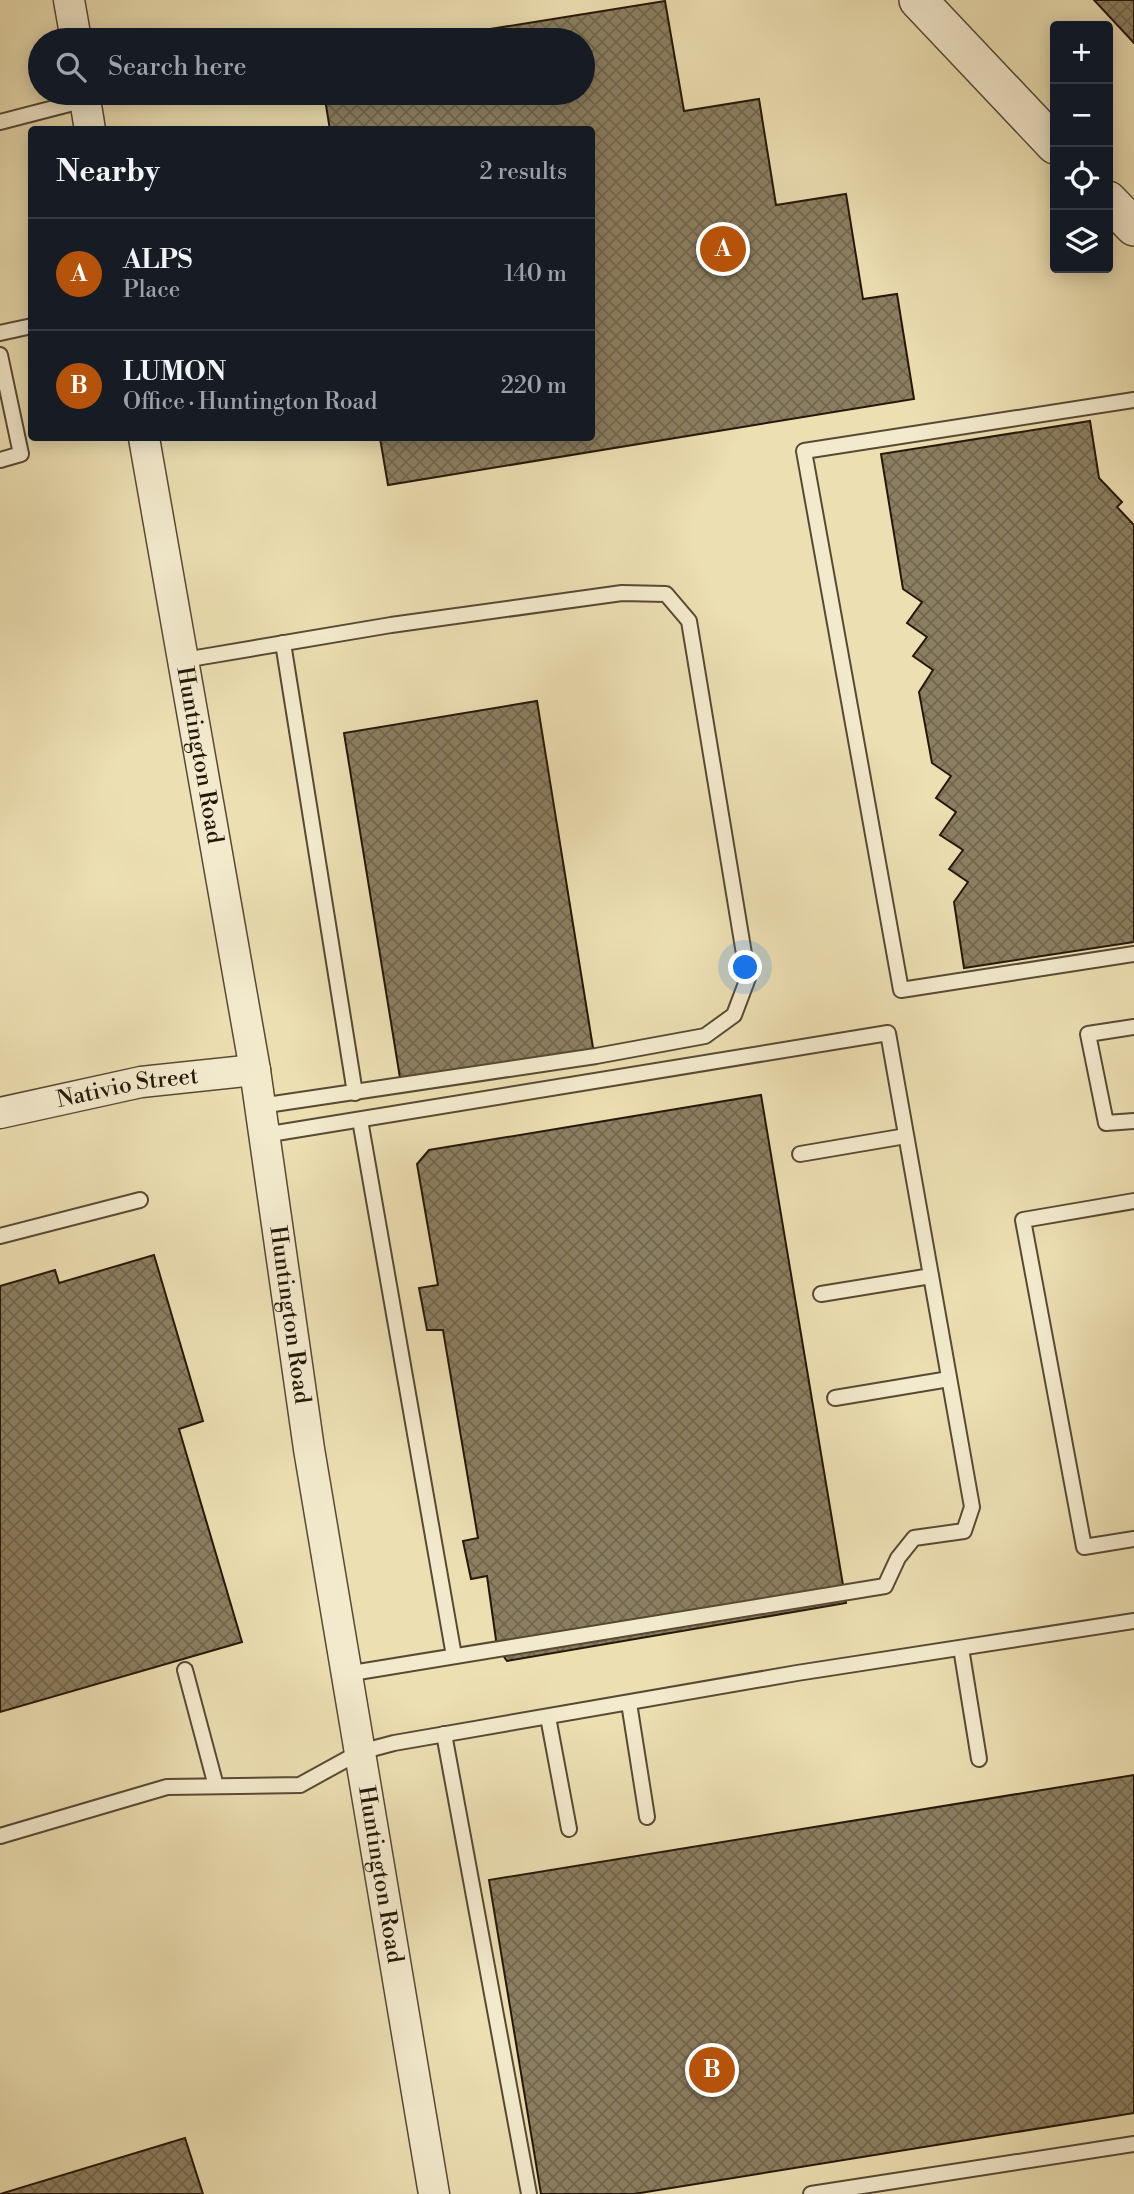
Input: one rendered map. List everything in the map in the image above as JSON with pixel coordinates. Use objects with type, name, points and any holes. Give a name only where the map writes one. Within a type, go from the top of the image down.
[{"type":"street","points":[[69,0],[74,28]]},
{"type":"street","points":[[918,0],[1050,140]]},
{"type":"street","points":[[86,105],[89,126]]},
{"type":"street","points":[[1113,205],[1134,227]]},
{"type":"street","name":"Huntington Road","points":[[145,441],[255,1070],[309,1449],[434,2194]]},
{"type":"street","name":"Nativio Street","points":[[0,1114],[141,1082],[255,1070]]},
{"type":"lane","points":[[0,122],[56,105]]},
{"type":"lane","points":[[0,333],[28,327]]},
{"type":"lane","points":[[0,355],[21,454],[0,460]]},
{"type":"lane","points":[[1134,400],[804,451],[901,990],[1134,954]]},
{"type":"lane","points":[[184,660],[622,593],[666,594],[689,621],[748,978],[734,1015],[705,1036],[596,1056],[260,1106]]},
{"type":"lane","points":[[283,643],[355,1093]]},
{"type":"lane","points":[[1134,1027],[1088,1034],[1106,1123],[1134,1121]]},
{"type":"lane","points":[[264,1135],[888,1033],[972,1507],[964,1531],[914,1538],[898,1558],[885,1586],[346,1674]]},
{"type":"lane","points":[[360,1120],[454,1656]]},
{"type":"lane","points":[[800,1154],[906,1136]]},
{"type":"lane","points":[[0,1236],[140,1200]]},
{"type":"lane","points":[[1134,1200],[1023,1220],[1084,1547],[1134,1539]]},
{"type":"lane","points":[[821,1294],[931,1276]]},
{"type":"lane","points":[[835,1398],[949,1379]]},
{"type":"lane","points":[[0,1836],[167,1787],[300,1785],[360,1752],[444,1734],[1134,1621]]},
{"type":"lane","points":[[961,1648],[979,1759]]},
{"type":"lane","points":[[185,1670],[216,1786]]},
{"type":"lane","points":[[629,1703],[647,1817]]},
{"type":"lane","points":[[548,1717],[569,1829]]},
{"type":"lane","points":[[444,1734],[529,2194]]},
{"type":"lane","points":[[811,2194],[842,2192],[1134,2144]]},
{"type":"building","points":[[1094,0],[1134,0],[1134,43]]},
{"type":"building","points":[[665,1],[684,111],[759,99],[776,205],[846,194],[863,299],[897,294],[914,399],[388,485],[381,441],[595,441],[595,126],[329,126],[326,105],[595,105],[595,28],[497,28]]},
{"type":"building","points":[[1090,421],[1099,478],[1122,502],[1117,507],[1134,525],[1134,942],[964,968],[954,902],[968,882],[949,869],[963,850],[940,835],[956,812],[936,798],[951,776],[932,763],[919,692],[933,670],[913,656],[927,637],[907,623],[922,602],[903,589],[881,454]]},
{"type":"building","points":[[537,701],[594,1054],[401,1084],[344,733]]},
{"type":"building","points":[[761,1095],[846,1603],[507,1661],[497,1647],[487,1576],[471,1579],[463,1541],[478,1538],[443,1330],[427,1330],[419,1288],[438,1285],[417,1164],[429,1150]]},
{"type":"building","points":[[154,1255],[203,1421],[179,1429],[242,1642],[0,1712],[0,1286],[55,1270],[59,1283]]},
{"type":"building","points":[[1134,1775],[1134,2113],[634,2194],[541,2194],[489,1880]]},
{"type":"building","points":[[185,2138],[203,2194],[0,2194]]},
{"type":"place","name":"ALPS","points":[[723,249]]},
{"type":"place","name":"LUMON","points":[[712,2070]]}]
